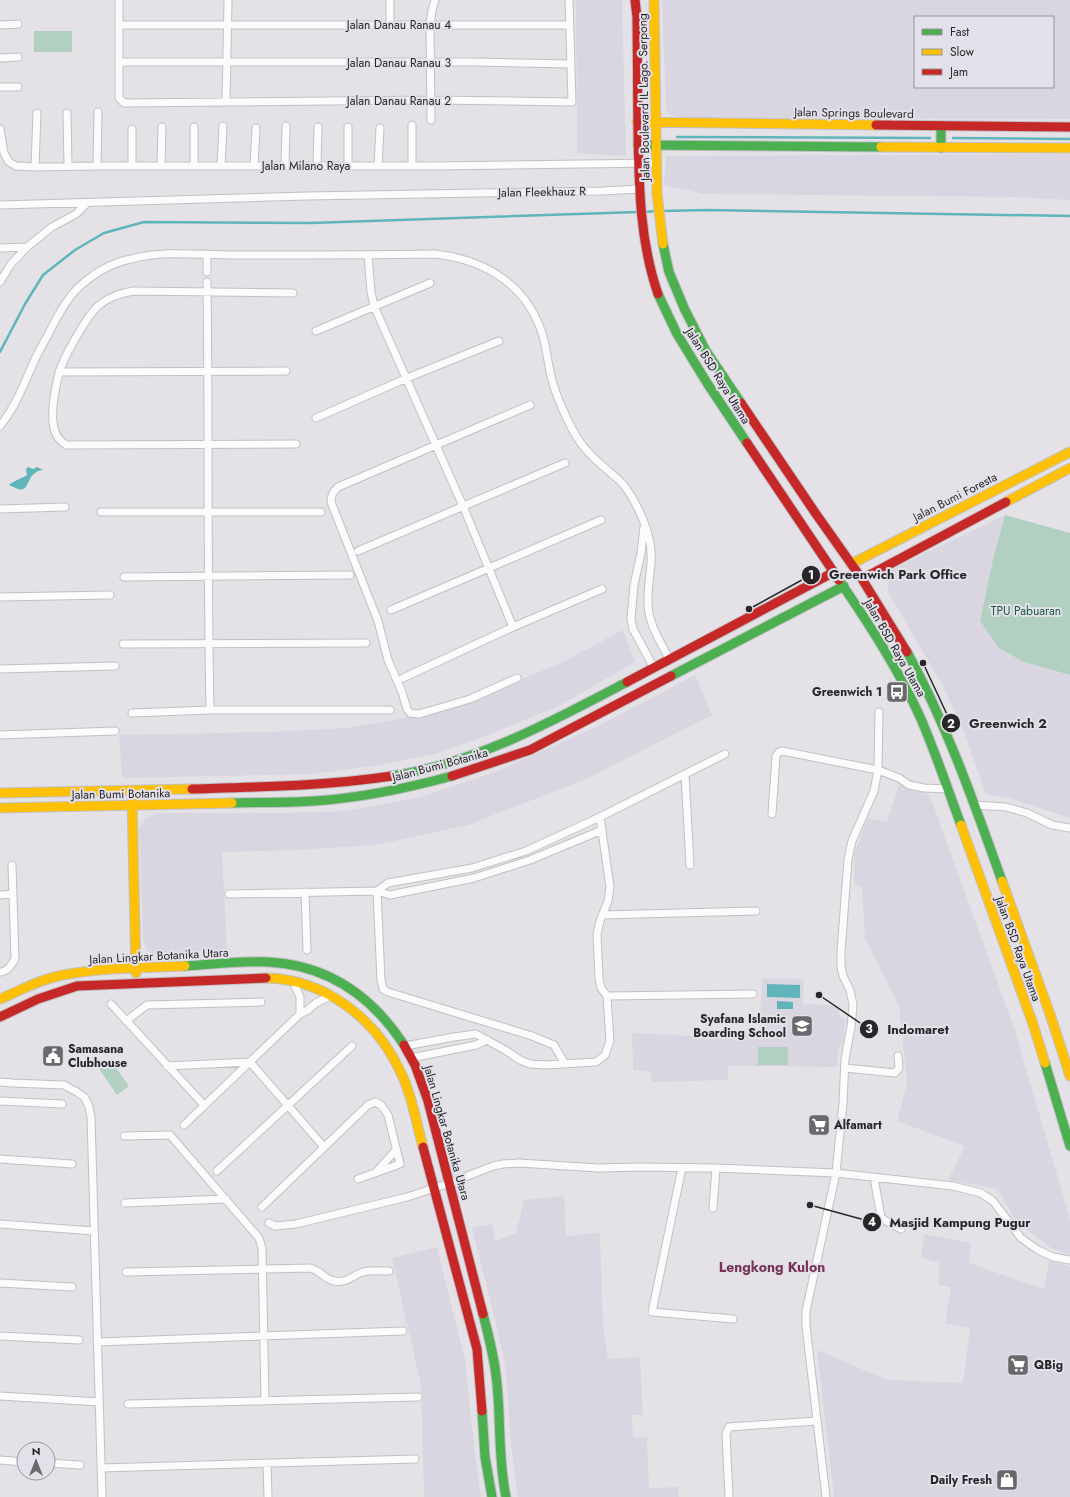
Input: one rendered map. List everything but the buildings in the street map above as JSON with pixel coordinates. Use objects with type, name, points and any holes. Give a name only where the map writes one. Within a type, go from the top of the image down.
[{"type":"main road","name":"Jalan Boulevard IL Lago. Serpong","points":[[635,0],[637,17],[639,192]]},
{"type":"main road","name":"Jalan Boulevard IL Lago. Serpong","points":[[654,0],[657,194]]},
{"type":"main road","name":"Jalan Springs Boulevard","points":[[637,122],[1070,127]]},
{"type":"main road","points":[[941,126],[941,148]]},
{"type":"main road","points":[[638,145],[1070,148]]},
{"type":"main road","name":"Jalan BSD Raya Utama","points":[[639,192],[643,231],[653,280],[660,300],[676,334],[727,414],[876,635],[903,682],[921,720],[1042,1020],[1070,1076]]},
{"type":"main road","name":"Jalan BSD Raya Utama","points":[[657,194],[661,232],[669,272],[685,310],[706,351],[816,514],[862,579],[925,684],[957,756],[975,805],[1042,1020],[1070,1146]]},
{"type":"main road","name":"Jalan Bumi Foresta","points":[[851,564],[1070,452]]},
{"type":"main road","points":[[1048,463],[1055,476]]},
{"type":"main road","points":[[862,579],[1070,468]]},
{"type":"main road","name":"Jalan Bumi Botanika","points":[[0,793],[303,786],[359,781],[411,773],[493,748],[512,740],[670,660],[834,572]]},
{"type":"main road","name":"Jalan Bumi Botanika","points":[[0,808],[132,806],[338,799],[384,792],[431,782],[499,762],[530,750],[844,586]]},
{"type":"main road","points":[[493,748],[499,762]]},
{"type":"main road","points":[[132,790],[136,983]]},
{"type":"main road","name":"Jalan Lingkar Botanika Utara","points":[[0,999],[37,982],[62,974],[136,968],[266,962],[284,963],[328,975],[362,998],[384,1018],[405,1046],[422,1083],[450,1183],[489,1338],[497,1384],[500,1455],[506,1497]]},
{"type":"main road","name":"Jalan Lingkar Botanika Utara","points":[[0,1017],[24,1004],[60,990],[83,985],[257,978],[282,979],[318,989],[332,995],[362,1018],[378,1034],[397,1063],[408,1090],[435,1188],[474,1336],[481,1384],[485,1457],[492,1497]]},
{"type":"main road","points":[[481,1384],[497,1384]]},
{"type":"street","points":[[119,0],[119,62]]},
{"type":"street","points":[[226,102],[228,0]]},
{"type":"street","points":[[390,0],[390,25]]},
{"type":"street","points":[[431,120],[430,25],[435,0]]},
{"type":"street","points":[[569,0],[571,64]]},
{"type":"street","points":[[0,25],[18,24]]},
{"type":"street","name":"Jalan Danau Ranau 4","points":[[119,24],[570,25]]},
{"type":"street","points":[[0,58],[18,57]]},
{"type":"street","name":"Jalan Danau Ranau 3","points":[[119,62],[571,64]]},
{"type":"street","name":"Jalan Danau Ranau 2","points":[[119,62],[119,98],[124,103],[431,100],[572,102],[571,64]]},
{"type":"street","points":[[0,87],[18,87]]},
{"type":"street","points":[[97,166],[98,112]]},
{"type":"street","points":[[36,168],[37,113]]},
{"type":"street","points":[[67,113],[68,166]]},
{"type":"street","points":[[412,125],[412,166]]},
{"type":"street","points":[[221,166],[223,126]]},
{"type":"street","points":[[285,166],[286,126]]},
{"type":"street","points":[[161,166],[162,127]]},
{"type":"street","points":[[194,127],[194,166]]},
{"type":"street","points":[[317,166],[318,127]]},
{"type":"street","points":[[348,127],[348,166]]},
{"type":"street","points":[[254,166],[256,128]]},
{"type":"street","points":[[378,165],[380,128]]},
{"type":"street","name":"Jalan Milano Raya","points":[[0,129],[4,153],[9,162],[16,166],[36,168],[68,166],[657,164]]},
{"type":"street","points":[[132,129],[132,166]]},
{"type":"street","name":"Jalan Fleekhauz R","points":[[0,205],[445,193],[639,192]]},
{"type":"street","points":[[0,282],[11,264],[27,247],[52,227],[76,214],[87,203]]},
{"type":"street","points":[[0,248],[27,247]]},
{"type":"street","points":[[0,426],[12,410],[19,397],[61,309],[77,289],[107,267],[132,258],[165,254],[436,254],[462,258],[486,268],[506,281],[521,295],[535,316],[544,340],[553,384],[580,442],[596,460],[621,483],[633,500],[644,523],[651,548],[648,601],[649,613],[655,632],[670,660]]},
{"type":"street","points":[[207,255],[207,272]]},
{"type":"street","points":[[368,255],[371,292],[374,306],[463,506],[513,627]]},
{"type":"street","points":[[207,282],[208,644],[210,710]]},
{"type":"street","points":[[316,331],[430,283]]},
{"type":"street","points":[[293,293],[133,291],[112,296],[97,307],[84,323],[59,372],[54,400],[53,420],[55,433],[66,445],[296,444]]},
{"type":"street","points":[[316,418],[407,378],[499,341]]},
{"type":"street","points":[[59,372],[286,371]]},
{"type":"street","points":[[517,678],[470,699],[419,714],[410,713],[407,709],[400,685],[388,660],[378,621],[331,502],[332,493],[338,487],[530,405]]},
{"type":"street","points":[[358,551],[565,463]]},
{"type":"street","points":[[0,509],[65,507]]},
{"type":"street","points":[[101,512],[321,512]]},
{"type":"street","points":[[391,610],[601,520]]},
{"type":"street","points":[[644,523],[641,553],[634,585],[631,619],[633,629],[654,668]]},
{"type":"street","points":[[124,577],[350,575]]},
{"type":"street","points":[[403,678],[513,627],[602,589]]},
{"type":"street","points":[[0,597],[110,595]]},
{"type":"street","points":[[123,644],[366,643]]},
{"type":"street","points":[[0,669],[115,666]]},
{"type":"street","points":[[132,713],[210,710],[390,710]]},
{"type":"street","points":[[826,1497],[816,1421],[806,1326],[806,1311],[836,1174],[846,1050],[851,1027],[853,1005],[850,990],[843,976],[841,967],[848,859],[852,841],[874,791],[878,770],[879,712]]},
{"type":"street","points":[[0,735],[115,731]]},
{"type":"street","points":[[772,814],[776,756],[782,751],[878,770],[899,778],[909,785],[924,788],[948,789]]},
{"type":"street","points":[[377,891],[388,883],[472,868],[526,851],[600,817],[725,754]]},
{"type":"street","points":[[685,774],[690,865]]},
{"type":"street","points":[[975,805],[1006,807],[1027,813],[1052,825],[1070,828]]},
{"type":"street","points":[[405,1046],[476,1034],[520,1060],[530,1064],[545,1065],[596,1062],[605,1055],[610,1041],[607,996],[601,988],[599,978],[597,934],[602,915],[608,901],[610,887],[600,817]]},
{"type":"street","points":[[229,894],[377,891],[390,896],[474,878],[530,860],[602,830]]},
{"type":"street","points":[[0,972],[4,972],[11,967],[15,959],[12,865]]},
{"type":"street","points":[[377,891],[381,980],[383,988],[388,992],[532,1036],[554,1045],[565,1064]]},
{"type":"street","points":[[305,892],[307,950]]},
{"type":"street","points":[[0,895],[13,894]]},
{"type":"street","points":[[602,915],[756,912]]},
{"type":"street","points":[[293,981],[300,997],[300,1014]]},
{"type":"street","points":[[607,996],[753,994]]},
{"type":"street","points":[[184,1125],[300,1014],[308,1010],[316,1003],[332,995]]},
{"type":"street","points":[[126,1021],[147,1005],[261,1002]]},
{"type":"street","points":[[111,1004],[204,1105]]},
{"type":"street","points":[[411,1058],[476,1046],[487,1040]]},
{"type":"street","points":[[217,1171],[352,1046]]},
{"type":"street","points":[[845,1068],[895,1073],[899,1068],[898,1056]]},
{"type":"street","points":[[167,1066],[250,1062]]},
{"type":"street","points":[[250,1062],[324,1147]]},
{"type":"street","points":[[0,1082],[64,1085],[78,1092],[85,1098],[89,1107],[91,1117],[102,1497]]},
{"type":"street","points":[[0,1101],[62,1104]]},
{"type":"street","points":[[262,1206],[368,1105],[375,1102],[381,1105],[388,1115],[400,1164],[358,1178]]},
{"type":"street","points":[[124,1136],[170,1135],[259,1238],[262,1248],[265,1401]]},
{"type":"street","points":[[375,1173],[396,1150]]},
{"type":"street","points":[[0,1160],[72,1164]]},
{"type":"street","points":[[269,1223],[275,1226],[296,1224],[435,1188],[493,1166],[503,1164],[519,1163],[600,1168],[716,1168],[836,1174],[953,1186],[981,1193],[993,1201],[1021,1238],[1038,1250],[1053,1257],[1070,1260]]},
{"type":"street","points":[[682,1168],[652,1312],[733,1319]]},
{"type":"street","points":[[713,1208],[716,1168]]},
{"type":"street","points":[[874,1178],[881,1217],[901,1229]]},
{"type":"street","points":[[125,1203],[226,1199]]},
{"type":"street","points":[[0,1224],[94,1231]]},
{"type":"street","points":[[126,1272],[262,1268],[315,1269],[324,1278],[335,1282],[350,1279],[359,1273],[366,1271],[389,1271]]},
{"type":"street","points":[[0,1283],[72,1287]]},
{"type":"street","points":[[97,1342],[403,1331]]},
{"type":"street","points":[[0,1336],[79,1340]]},
{"type":"street","points":[[0,1396],[99,1402]]},
{"type":"street","points":[[128,1404],[418,1397]]},
{"type":"street","points":[[729,1497],[726,1434],[729,1427],[816,1421]]},
{"type":"street","points":[[101,1468],[415,1459]]},
{"type":"street","points":[[0,1460],[16,1461]]},
{"type":"street","points":[[267,1463],[268,1497]]},
{"type":"street","points":[[56,1464],[80,1465]]},
{"type":"shaded area","points":[[576,0],[622,0],[626,156],[577,153]]},
{"type":"shaded area","points":[[662,0],[1070,0],[1070,119],[680,118],[671,115],[666,110]]},
{"type":"shaded area","points":[[1070,154],[1070,200],[1013,197],[704,194],[664,185],[666,156]]},
{"type":"shaded area","points":[[1005,515],[993,559],[980,621],[999,648],[1024,662],[1070,675],[1070,818],[1008,798],[986,794],[961,724],[941,683],[887,590],[892,569]]},
{"type":"shaded area","points":[[623,630],[635,662],[559,706],[486,736],[435,754],[373,766],[313,774],[122,778],[119,735],[268,732],[348,728],[419,715],[481,695],[557,665]]},
{"type":"shaded area","points":[[695,675],[712,715],[586,779],[468,825],[376,845],[299,850],[222,852],[227,949],[154,955],[147,950],[143,938],[139,828],[146,818],[156,813],[284,813],[346,811],[417,798],[495,772],[598,726]]},
{"type":"shaded area","points":[[899,785],[917,789],[930,796],[1014,1028],[1070,1219],[1070,1255],[1051,1248],[1017,1223],[998,1189],[948,1180],[965,1146],[897,1121],[907,1083],[899,1006],[865,938],[862,887],[854,885],[854,854],[868,818],[887,822]]},
{"type":"shaded area","name":"Syafana Islamic Boarding School","points":[[762,978],[804,979],[803,1004],[838,1006],[840,1017],[845,1020],[844,1038],[838,1051],[837,1067],[728,1066],[728,1080],[652,1082],[650,1071],[633,1070],[632,1033],[696,1036],[759,1032]]},
{"type":"shaded area","points":[[564,1196],[566,1236],[600,1233],[603,1326],[608,1359],[640,1357],[643,1415],[632,1415],[633,1437],[647,1437],[649,1488],[678,1487],[679,1497],[518,1497],[511,1444],[506,1371],[496,1323],[472,1228],[492,1224],[495,1241],[516,1233],[524,1200]]},
{"type":"shaded area","name":"QBig","points":[[924,1234],[971,1243],[969,1263],[1044,1289],[1049,1261],[1070,1267],[1070,1497],[834,1497],[817,1350],[888,1380],[963,1383],[970,1328],[945,1324],[951,1287],[939,1285],[939,1263],[921,1258]]},
{"type":"shaded area","points":[[437,1247],[465,1360],[481,1497],[424,1497],[421,1385],[392,1258]]},
{"type":"green space","points":[[34,31],[72,31],[72,52],[34,52]]},
{"type":"green space","name":"TPU Pabuaran","points":[[1005,515],[1070,533],[1070,675],[1024,662],[999,648],[980,621],[993,559]]},
{"type":"green space","points":[[758,1047],[788,1047],[788,1065],[758,1065]]},
{"type":"green space","points":[[111,1061],[129,1086],[117,1095],[99,1069]]},
{"type":"water","points":[[28,467],[33,469],[37,467],[43,470],[33,474],[25,488],[18,489],[9,485],[27,475],[26,469]]},
{"type":"water","points":[[767,984],[800,985],[800,998],[767,997]]},
{"type":"water","points":[[777,1001],[793,1002],[793,1009],[777,1009]]},
{"type":"waterway","points":[[677,137],[930,138]]},
{"type":"waterway","points":[[953,138],[1070,139]]},
{"type":"waterway","points":[[663,211],[707,210],[1070,216]]},
{"type":"waterway","points":[[645,212],[656,211]]},
{"type":"waterway","points":[[0,352],[25,304],[43,275],[75,250],[104,233],[144,222],[311,223],[638,212]]},
{"type":"traffic: fast","points":[[941,126],[941,148]]},
{"type":"traffic: fast","points":[[638,145],[881,147]]},
{"type":"traffic: fast","points":[[663,244],[669,272],[685,310],[706,351],[741,403]]},
{"type":"traffic: fast","points":[[658,294],[677,334],[707,383],[747,443]]},
{"type":"traffic: fast","points":[[839,580],[883,648],[921,719],[961,825]]},
{"type":"traffic: fast","points":[[671,676],[844,586]]},
{"type":"traffic: fast","points":[[907,652],[935,708],[947,736],[1002,881]]},
{"type":"traffic: fast","points":[[392,776],[423,770],[484,751],[513,739],[627,682]]},
{"type":"traffic: fast","points":[[232,803],[304,802],[349,798],[418,785],[452,776]]},
{"type":"traffic: fast","points":[[185,966],[237,962],[268,962],[290,964],[310,969],[346,986],[363,998],[378,1012],[404,1045]]},
{"type":"traffic: fast","points":[[1045,1063],[1070,1146]]},
{"type":"traffic: fast","points":[[483,1314],[492,1349],[496,1375],[503,1483],[506,1497]]},
{"type":"traffic: fast","points":[[482,1411],[485,1457],[492,1497]]},
{"type":"traffic: slow","points":[[654,0],[657,194],[663,244]]},
{"type":"traffic: slow","points":[[637,122],[876,125]]},
{"type":"traffic: slow","points":[[881,147],[1070,148]]},
{"type":"traffic: slow","points":[[851,564],[1070,452]]},
{"type":"traffic: slow","points":[[1006,502],[1070,468]]},
{"type":"traffic: slow","points":[[0,793],[192,789]]},
{"type":"traffic: slow","points":[[132,799],[136,973]]},
{"type":"traffic: slow","points":[[0,808],[232,803]]},
{"type":"traffic: slow","points":[[961,825],[1033,1024],[1045,1063]]},
{"type":"traffic: slow","points":[[1002,881],[1051,1017],[1070,1076]]},
{"type":"traffic: slow","points":[[0,999],[39,982],[78,972],[109,969],[185,966]]},
{"type":"traffic: slow","points":[[266,978],[288,980],[328,994],[346,1005],[363,1019],[390,1052],[400,1071],[411,1099],[423,1147]]},
{"type":"traffic: jam","points":[[635,0],[637,17],[640,194],[647,255],[658,294]]},
{"type":"traffic: jam","points":[[876,125],[1070,127]]},
{"type":"traffic: jam","points":[[741,403],[862,579],[907,652]]},
{"type":"traffic: jam","points":[[747,443],[839,580]]},
{"type":"traffic: jam","points":[[862,579],[1006,502]]},
{"type":"traffic: jam","points":[[627,682],[834,572]]},
{"type":"traffic: jam","points":[[452,776],[530,750],[671,676]]},
{"type":"traffic: jam","points":[[192,789],[317,784],[392,776]]},
{"type":"traffic: jam","points":[[0,1017],[38,999],[77,986],[266,978]]},
{"type":"traffic: jam","points":[[404,1045],[415,1065],[428,1101],[483,1314]]},
{"type":"traffic: jam","points":[[423,1147],[477,1349],[482,1411]]},
{"type":"place","name":"Greenwich Park Office","points":[[749,609]]},
{"type":"place","name":"Greenwich 2","points":[[923,663]]},
{"type":"place","name":"Greenwich 1","points":[[897,692]]},
{"type":"place","name":"Indomaret","points":[[819,995]]},
{"type":"place","name":"Syafana Islamic Boarding School","points":[[802,1026]]},
{"type":"place","name":"Samasana Clubhouse","points":[[53,1056]]},
{"type":"place","name":"Alfamart","points":[[819,1125]]},
{"type":"place","name":"Masjid Kampung Pugur","points":[[810,1205]]},
{"type":"place","name":"QBig","points":[[1018,1365]]},
{"type":"place","name":"Daily Fresh","points":[[1007,1480]]},
{"type":"district","name":"Lengkong Kulon","points":[[772,1267]]}]
